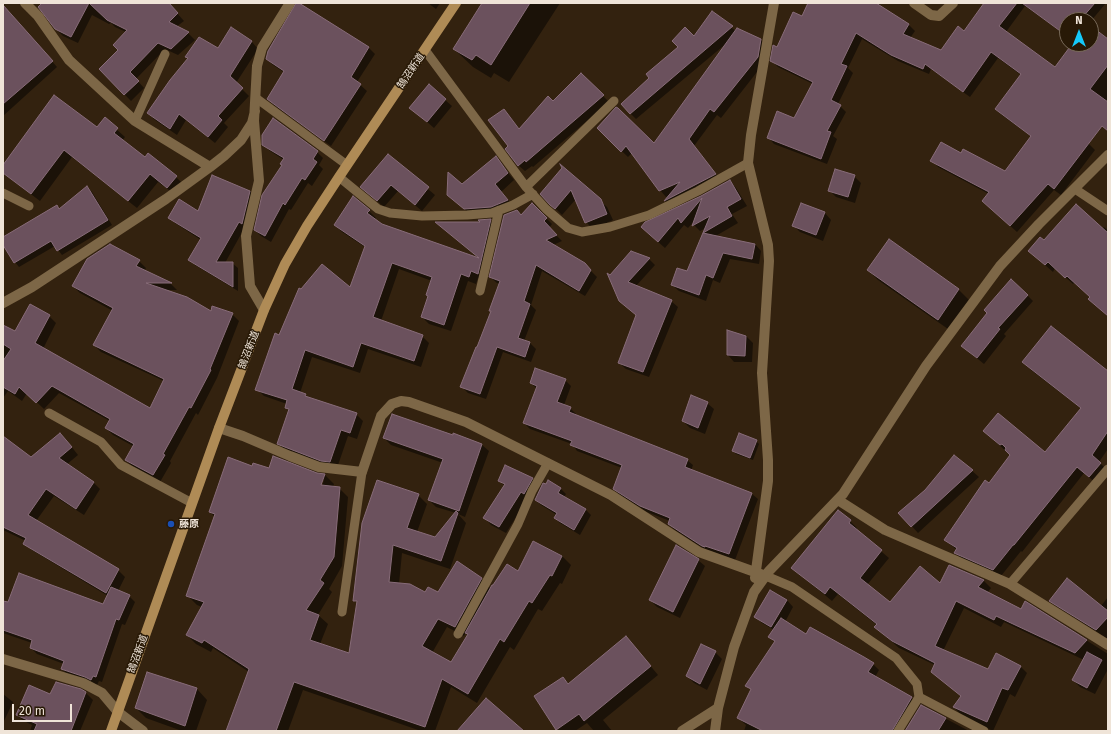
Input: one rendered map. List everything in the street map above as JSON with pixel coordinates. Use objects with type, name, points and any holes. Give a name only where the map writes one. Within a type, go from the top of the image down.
[{"type":"street","points":[[25,3],[38,16],[69,60],[135,121],[210,167]]},
{"type":"street","points":[[264,310],[250,286],[246,236],[259,181],[254,121],[258,66],[262,48],[290,3]]},
{"type":"street","name":"鵠沼新道","points":[[111,731],[219,428],[264,310],[285,264],[307,226],[339,177],[456,3]]},
{"type":"street","points":[[754,592],[755,571],[768,481],[762,373],[769,261],[768,245],[748,163],[751,135],[774,3]]},
{"type":"street","points":[[914,3],[931,15],[940,16],[952,3]]},
{"type":"street","points":[[3,303],[32,287],[166,199],[210,167],[241,140],[252,123],[255,111]]},
{"type":"street","points":[[715,731],[718,708],[734,647],[754,592],[766,576],[800,538],[843,494],[926,366],[1000,266],[1039,224],[1108,155]]},
{"type":"street","points":[[219,428],[243,436],[319,467],[362,472],[381,416],[392,404],[401,401],[410,402],[466,422],[611,495],[699,552],[766,576]]},
{"type":"street","points":[[838,500],[886,530],[1010,584],[1108,645]]},
{"type":"street","points":[[3,659],[83,682],[102,693],[118,712],[143,731]]},
{"type":"street","points":[[682,731],[718,708]]},
{"type":"lane","points":[[425,50],[526,187],[546,209],[568,228],[582,232],[610,227],[649,215],[698,191],[748,163]]},
{"type":"lane","points":[[135,121],[165,54]]},
{"type":"lane","points":[[256,98],[347,165]]},
{"type":"lane","points":[[526,187],[614,101]]},
{"type":"lane","points":[[339,177],[378,209],[390,213],[422,216],[492,213],[513,205],[533,194]]},
{"type":"lane","points":[[1075,189],[1108,211]]},
{"type":"lane","points":[[3,193],[29,206]]},
{"type":"lane","points":[[480,290],[499,210]]},
{"type":"lane","points":[[50,413],[101,442],[121,465],[192,503]]},
{"type":"lane","points":[[458,634],[518,524],[532,491],[548,463]]},
{"type":"lane","points":[[1010,584],[1108,469]]},
{"type":"lane","points":[[342,612],[362,472]]},
{"type":"lane","points":[[766,576],[792,587],[896,658],[917,684],[919,698],[898,731]]},
{"type":"lane","points":[[919,698],[984,731]]},
{"type":"building","points":[[42,3],[89,3],[71,37],[55,29],[38,7]]},
{"type":"building","points":[[89,3],[169,3],[178,13],[169,22],[189,32],[171,49],[158,43],[130,72],[139,81],[124,95],[99,69],[118,50],[113,45],[127,30],[107,20]]},
{"type":"building","points":[[296,3],[299,3],[369,47],[351,77],[361,84],[324,141],[267,99],[284,71],[266,59],[268,51]]},
{"type":"building","points":[[482,3],[530,3],[491,65],[476,55],[472,60],[453,49]]},
{"type":"building","points":[[808,3],[876,3],[909,24],[903,34],[941,50],[958,26],[964,31],[984,3],[1017,3],[999,26],[1055,67],[1066,52],[1099,52],[1099,32],[1108,39],[1108,65],[1090,89],[1108,102],[1108,131],[1102,126],[1054,189],[1048,184],[1010,226],[982,201],[989,192],[930,161],[941,142],[961,153],[963,149],[1005,171],[1031,136],[995,109],[1021,74],[991,52],[963,92],[925,64],[923,69],[891,55],[856,33],[841,64],[847,66],[831,100],[841,105],[827,131],[831,132],[821,159],[767,138],[777,111],[794,118],[813,82],[770,61],[773,45],[777,47],[793,12],[802,16]]},
{"type":"building","points":[[1022,3],[1095,3],[1087,12],[1059,12],[1059,30]]},
{"type":"building","points":[[3,5],[53,61],[3,104]]},
{"type":"building","points":[[712,11],[733,26],[630,114],[621,104],[649,78],[646,74],[678,47],[672,41],[685,27],[694,36]]},
{"type":"building","points":[[231,27],[252,41],[230,76],[243,88],[218,116],[222,120],[208,137],[179,114],[170,129],[147,113],[170,80],[188,58],[185,57],[199,37],[218,48]]},
{"type":"building","points":[[737,28],[761,39],[758,57],[714,112],[710,109],[689,139],[716,174],[664,201],[680,182],[659,191],[626,146],[621,152],[597,128],[616,107],[654,143]]},
{"type":"building","points":[[581,73],[604,95],[526,162],[525,160],[518,166],[505,149],[508,146],[488,120],[504,109],[519,129],[548,96],[553,101]]},
{"type":"building","points":[[429,84],[446,99],[427,122],[409,108]]},
{"type":"building","points":[[54,95],[97,127],[105,117],[118,128],[114,133],[145,157],[148,153],[177,176],[167,188],[150,174],[128,201],[64,150],[31,194],[3,173],[3,165]]},
{"type":"building","points":[[273,118],[318,151],[313,159],[317,162],[305,180],[302,178],[285,205],[283,203],[265,236],[254,230],[262,195],[282,165],[280,164],[284,158],[262,145],[262,135]]},
{"type":"building","points":[[388,154],[429,187],[415,205],[391,185],[377,201],[360,187]]},
{"type":"building","points":[[496,156],[508,173],[495,184],[508,200],[491,207],[464,209],[447,195],[448,172],[462,184]]},
{"type":"building","points":[[560,164],[601,199],[607,214],[585,223],[571,190],[555,209],[550,205],[540,194],[562,168]]},
{"type":"building","points":[[835,169],[855,175],[848,197],[828,191]]},
{"type":"building","points":[[212,175],[250,191],[242,224],[239,222],[216,262],[233,262],[233,287],[188,260],[201,238],[168,218],[179,199],[198,211]]},
{"type":"building","points":[[730,180],[741,199],[727,207],[732,216],[703,233],[755,244],[752,259],[723,253],[713,278],[706,275],[699,295],[671,285],[677,268],[687,271],[710,216],[692,226],[702,198],[681,223],[678,218],[658,242],[641,227],[645,222],[701,196]]},
{"type":"building","points":[[87,186],[108,220],[57,251],[51,241],[14,263],[3,245],[3,237],[57,205],[59,209]]},
{"type":"building","points":[[353,196],[370,210],[367,213],[382,224],[479,258],[435,222],[480,222],[478,220],[491,219],[478,274],[471,271],[469,277],[461,274],[444,325],[421,317],[432,277],[392,263],[373,317],[423,335],[414,361],[361,343],[353,367],[305,350],[292,389],[306,394],[305,396],[357,413],[350,433],[341,430],[330,462],[321,461],[277,444],[289,409],[285,408],[287,400],[255,390],[275,333],[279,335],[299,288],[301,289],[322,264],[350,287],[365,246],[334,225]]},
{"type":"building","points":[[532,203],[547,218],[544,221],[557,235],[546,240],[585,263],[591,270],[579,291],[536,265],[524,301],[530,304],[518,338],[530,342],[525,357],[497,347],[480,394],[460,387],[491,311],[489,311],[500,281],[489,277],[504,215],[517,210],[521,215]]},
{"type":"building","points":[[801,203],[825,212],[816,235],[792,226]]},
{"type":"building","points":[[1076,204],[1108,233],[1108,316],[1088,299],[1090,297],[1067,276],[1065,278],[1048,262],[1045,265],[1028,251],[1040,237],[1044,240]]},
{"type":"building","points":[[889,239],[959,289],[938,320],[867,270]]},
{"type":"building","points":[[110,244],[140,260],[136,266],[172,283],[146,283],[187,297],[211,311],[212,306],[233,313],[210,369],[211,370],[191,408],[189,407],[163,454],[165,455],[153,475],[125,460],[134,444],[105,428],[110,419],[52,386],[36,403],[19,387],[15,394],[3,387],[3,361],[11,349],[3,344],[3,325],[15,331],[30,304],[50,315],[35,343],[150,408],[164,379],[93,345],[113,308],[72,286],[87,259]]},
{"type":"building","points":[[631,251],[650,258],[628,282],[672,300],[643,372],[618,363],[636,315],[619,301],[607,273],[610,275]]},
{"type":"building","points":[[1011,279],[1028,295],[998,328],[1000,329],[977,358],[961,346],[987,313],[984,310]]},
{"type":"building","points":[[1051,326],[1108,371],[1108,431],[1092,455],[1101,463],[1089,477],[1077,467],[993,570],[954,553],[957,548],[944,540],[985,480],[989,483],[1010,455],[1002,444],[1000,445],[983,431],[998,413],[1045,452],[1081,408],[1022,362]]},
{"type":"building","points":[[727,330],[746,336],[745,356],[727,355]]},
{"type":"building","points":[[535,368],[566,379],[557,402],[571,407],[569,412],[688,459],[685,467],[752,493],[729,554],[702,546],[668,524],[670,518],[640,506],[613,489],[622,465],[570,445],[572,441],[523,423],[537,386],[530,383]]},
{"type":"building","points":[[691,395],[708,402],[698,428],[682,421]]},
{"type":"building","points":[[392,414],[453,435],[453,433],[482,444],[459,511],[428,500],[443,459],[383,438]]},
{"type":"building","points":[[60,433],[72,447],[59,458],[94,482],[76,509],[46,489],[28,515],[119,569],[106,593],[23,544],[26,538],[3,527],[3,436],[31,457]]},
{"type":"building","points":[[739,433],[757,440],[750,458],[732,451]]},
{"type":"building","points":[[954,455],[973,470],[911,527],[898,513],[925,490]]},
{"type":"building","points":[[273,456],[317,473],[325,474],[321,485],[340,487],[334,557],[320,580],[324,583],[306,610],[319,615],[310,640],[349,653],[357,601],[353,601],[362,523],[377,480],[419,494],[407,528],[435,537],[456,511],[458,513],[441,561],[393,545],[389,582],[410,584],[425,592],[428,587],[438,592],[457,561],[482,578],[455,627],[438,619],[422,646],[451,662],[468,634],[465,633],[492,585],[507,564],[518,571],[533,541],[562,556],[552,576],[550,575],[532,603],[529,601],[504,642],[500,639],[468,694],[442,679],[425,727],[294,682],[276,731],[226,731],[249,669],[204,640],[202,643],[186,635],[204,602],[186,596],[215,514],[209,512],[228,457],[252,466],[253,463],[269,468]]},
{"type":"building","points":[[505,465],[533,478],[524,494],[521,492],[499,527],[483,518],[505,484],[498,481]]},
{"type":"building","points":[[548,480],[561,488],[558,493],[586,509],[574,530],[554,518],[557,513],[535,500],[543,483],[546,484]]},
{"type":"building","points":[[838,510],[851,520],[849,523],[882,550],[860,578],[890,602],[920,566],[940,583],[949,565],[984,580],[978,587],[1021,609],[1025,601],[1087,640],[1075,653],[996,616],[994,620],[956,601],[935,646],[988,669],[996,653],[1021,666],[1008,690],[1002,688],[987,722],[953,707],[961,696],[931,672],[935,663],[892,641],[874,627],[877,624],[830,587],[825,594],[791,568]]},
{"type":"building","points":[[676,545],[699,559],[673,612],[649,600]]},
{"type":"building","points":[[19,573],[103,604],[111,587],[130,595],[119,620],[116,619],[96,677],[93,676],[91,680],[61,669],[64,661],[30,648],[32,640],[3,630],[3,601],[8,602]]},
{"type":"building","points":[[1067,578],[1108,611],[1108,617],[1096,630],[1049,601]]},
{"type":"building","points":[[770,590],[787,600],[771,627],[754,617]]},
{"type":"building","points":[[781,618],[806,634],[810,627],[874,663],[868,672],[912,697],[892,731],[763,731],[737,718],[751,689],[745,686],[775,641],[768,637]]},
{"type":"building","points":[[626,636],[651,666],[584,721],[579,714],[556,730],[534,696],[563,677],[568,684]]},
{"type":"building","points":[[701,644],[716,651],[700,684],[686,676]]},
{"type":"building","points":[[1087,652],[1102,660],[1087,688],[1072,680]]},
{"type":"building","points":[[147,672],[197,688],[185,726],[135,708]]},
{"type":"building","points":[[56,682],[81,689],[86,692],[71,731],[34,731],[37,724],[16,715],[29,685],[50,694]]},
{"type":"building","points":[[486,698],[524,731],[457,731]]},
{"type":"building","points":[[921,705],[946,718],[938,731],[905,731]]},
{"type":"place","name":"藤原","points":[[171,524]]}]
